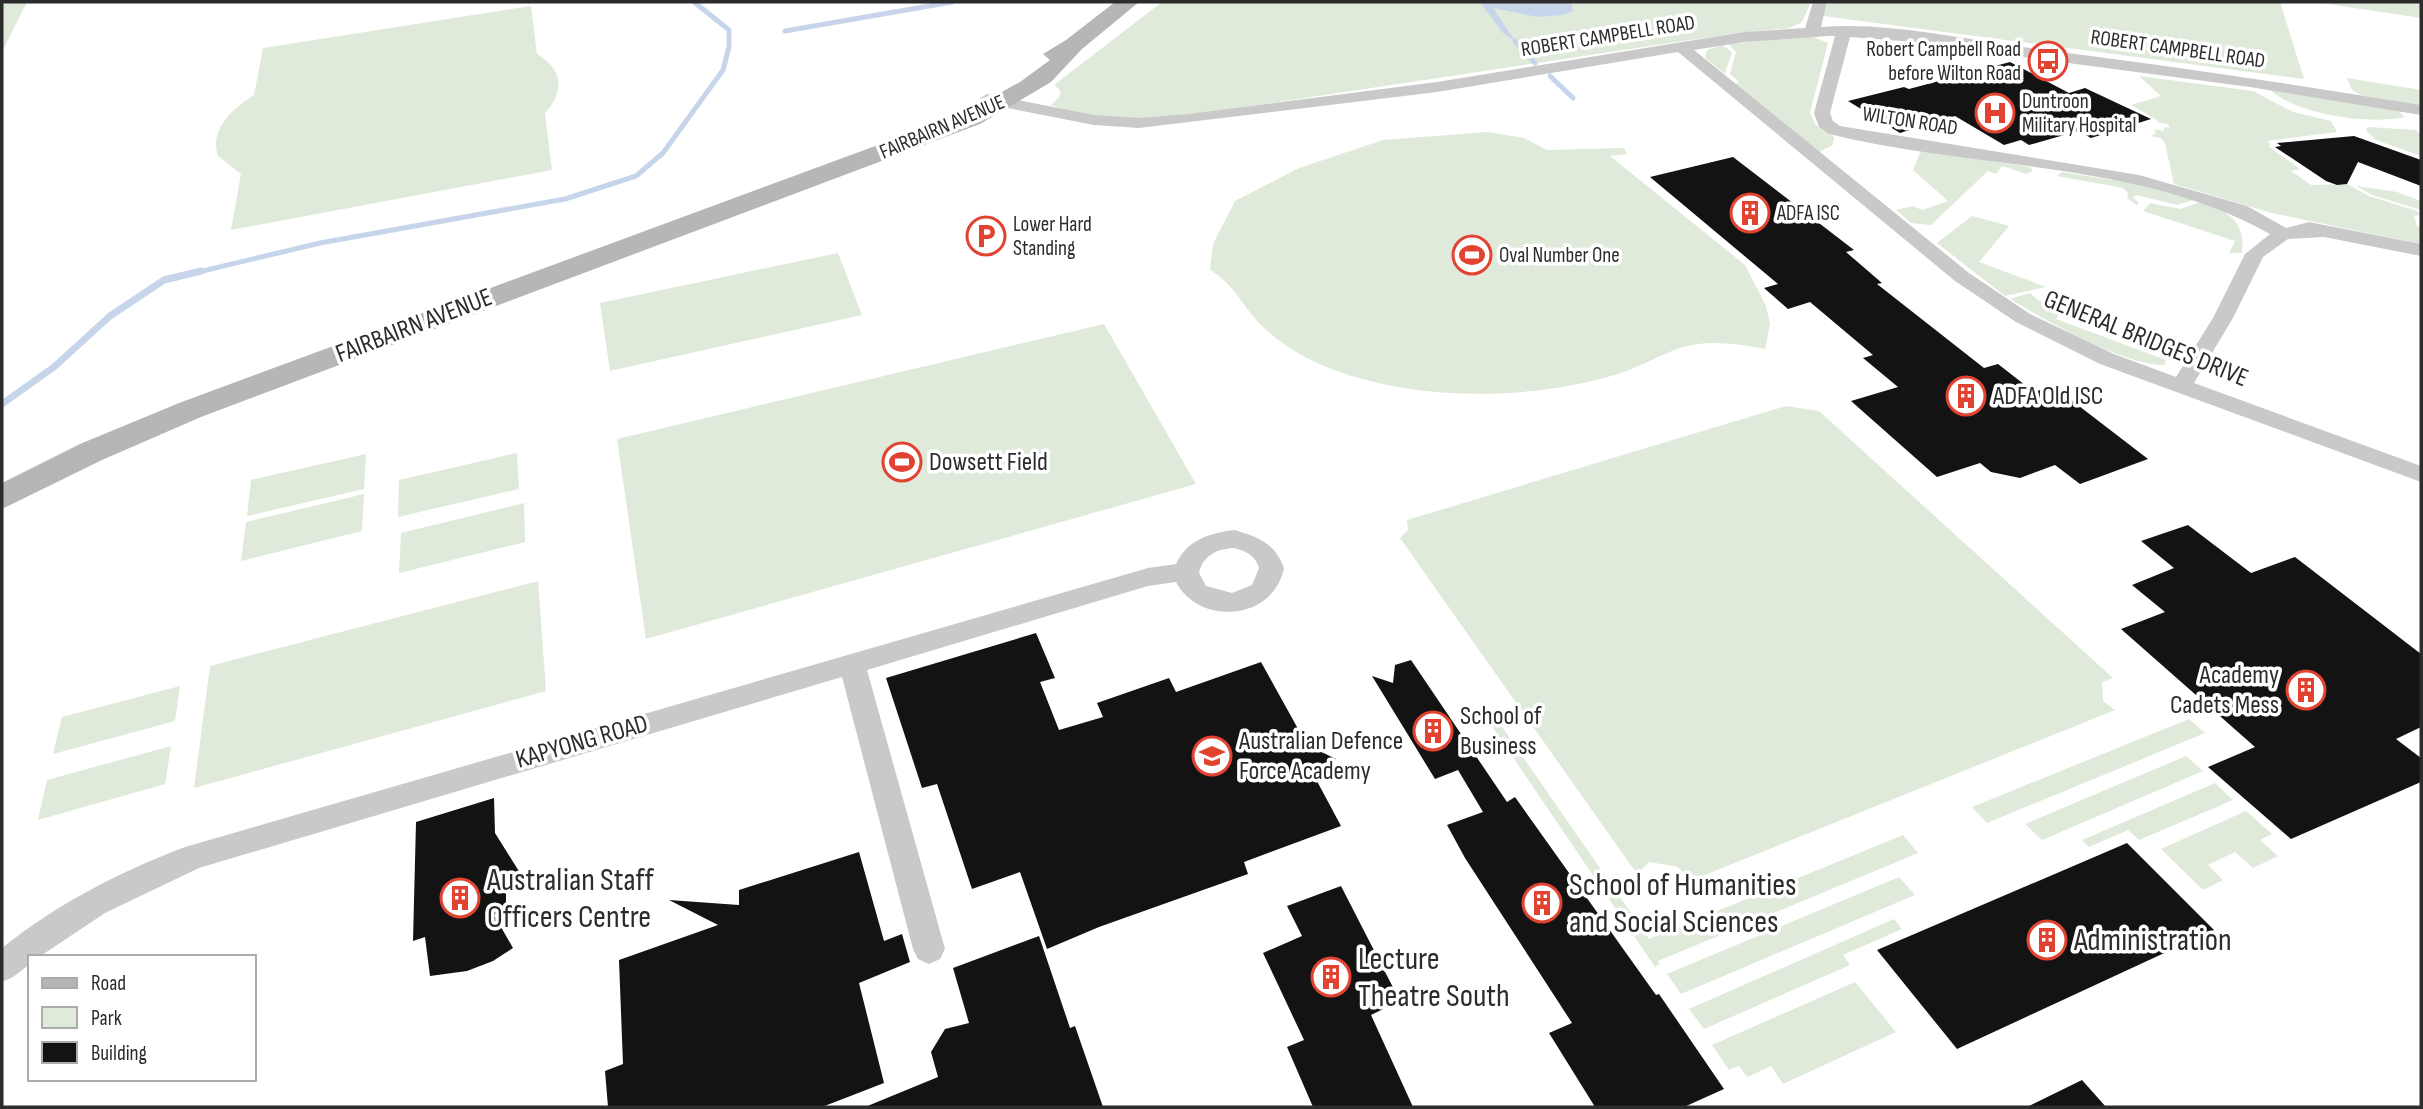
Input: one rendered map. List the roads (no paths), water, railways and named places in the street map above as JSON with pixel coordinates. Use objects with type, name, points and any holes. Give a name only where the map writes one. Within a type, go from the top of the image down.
[{"type":"main road","name":"FAIRBAIRN AVENUE","points":[[833,169],[854,164],[971,119],[1060,50],[1074,45],[1128,2]]},
{"type":"main road","name":"FAIRBAIRN AVENUE","points":[[2,497],[91,452],[190,410],[833,169],[996,101],[1034,82],[1070,53],[1074,45]]},
{"type":"street","points":[[1812,31],[1820,2]]},
{"type":"street","name":"ROBERT CAMPBELL ROAD","points":[[971,119],[1009,111],[1116,121],[1189,119],[1437,87],[1757,35],[1812,31],[1844,32],[2062,57],[2272,85],[2420,114]]},
{"type":"street","name":"WILTON ROAD","points":[[1844,32],[1822,113],[1824,122],[1835,130],[2139,180],[2241,210],[2283,234]]},
{"type":"street","name":"GENERAL BRIDGES DRIVE","points":[[1681,47],[1982,292],[2066,341],[2421,474]]},
{"type":"street","points":[[1034,82],[1034,97],[1052,113]]},
{"type":"street","name":"ROBERT CAMPBELL ROAD","points":[[996,101],[1052,113]]},
{"type":"street","points":[[2255,254],[2251,230],[2266,222],[2323,230],[2421,250]]},
{"type":"street","points":[[2181,386],[2223,318],[2255,254],[2283,234],[2323,230]]},
{"type":"street","name":"KAPYONG ROAD","points":[[2,967],[44,933],[88,905],[172,865],[1148,577],[1186,572]]},
{"type":"street","points":[[852,664],[929,949]]},
{"type":"water","points":[[1480,2],[1571,2],[1573,11],[1563,15],[1538,17],[1493,8],[1515,41],[1503,33]]},
{"type":"waterway","points":[[194,273],[320,243],[565,199],[636,176],[663,153],[723,70],[729,47],[729,30],[694,2]]},
{"type":"waterway","points":[[785,31],[952,2]]},
{"type":"waterway","points":[[1515,41],[1535,63]]},
{"type":"waterway","points":[[1550,76],[1573,98]]},
{"type":"waterway","points":[[2,404],[54,367],[110,316],[164,280],[201,271]]},
{"type":"place","name":"Robert Campbell Road before Wilton Road","points":[[2048,61]]},
{"type":"place","name":"Duntroon Military Hospital","points":[[1995,113]]},
{"type":"place","name":"ADFA ISC","points":[[1750,213]]},
{"type":"place","name":"Lower Hard Standing","points":[[986,236]]},
{"type":"place","name":"Oval Number One","points":[[1472,255]]},
{"type":"place","name":"ADFA Old ISC","points":[[1966,396]]},
{"type":"place","name":"Dowsett Field","points":[[902,462]]},
{"type":"place","name":"Academy Cadets Mess","points":[[2306,690]]},
{"type":"place","name":"School of Business","points":[[1433,731]]},
{"type":"place","name":"Australian Defence Force Academy","points":[[1212,756]]},
{"type":"place","name":"Australian Staff Officers Centre","points":[[460,898]]},
{"type":"place","name":"School of Humanities and Social Sciences","points":[[1542,903]]},
{"type":"place","name":"Administration","points":[[2047,940]]},
{"type":"place","name":"Lecture Theatre South","points":[[1331,977]]}]
